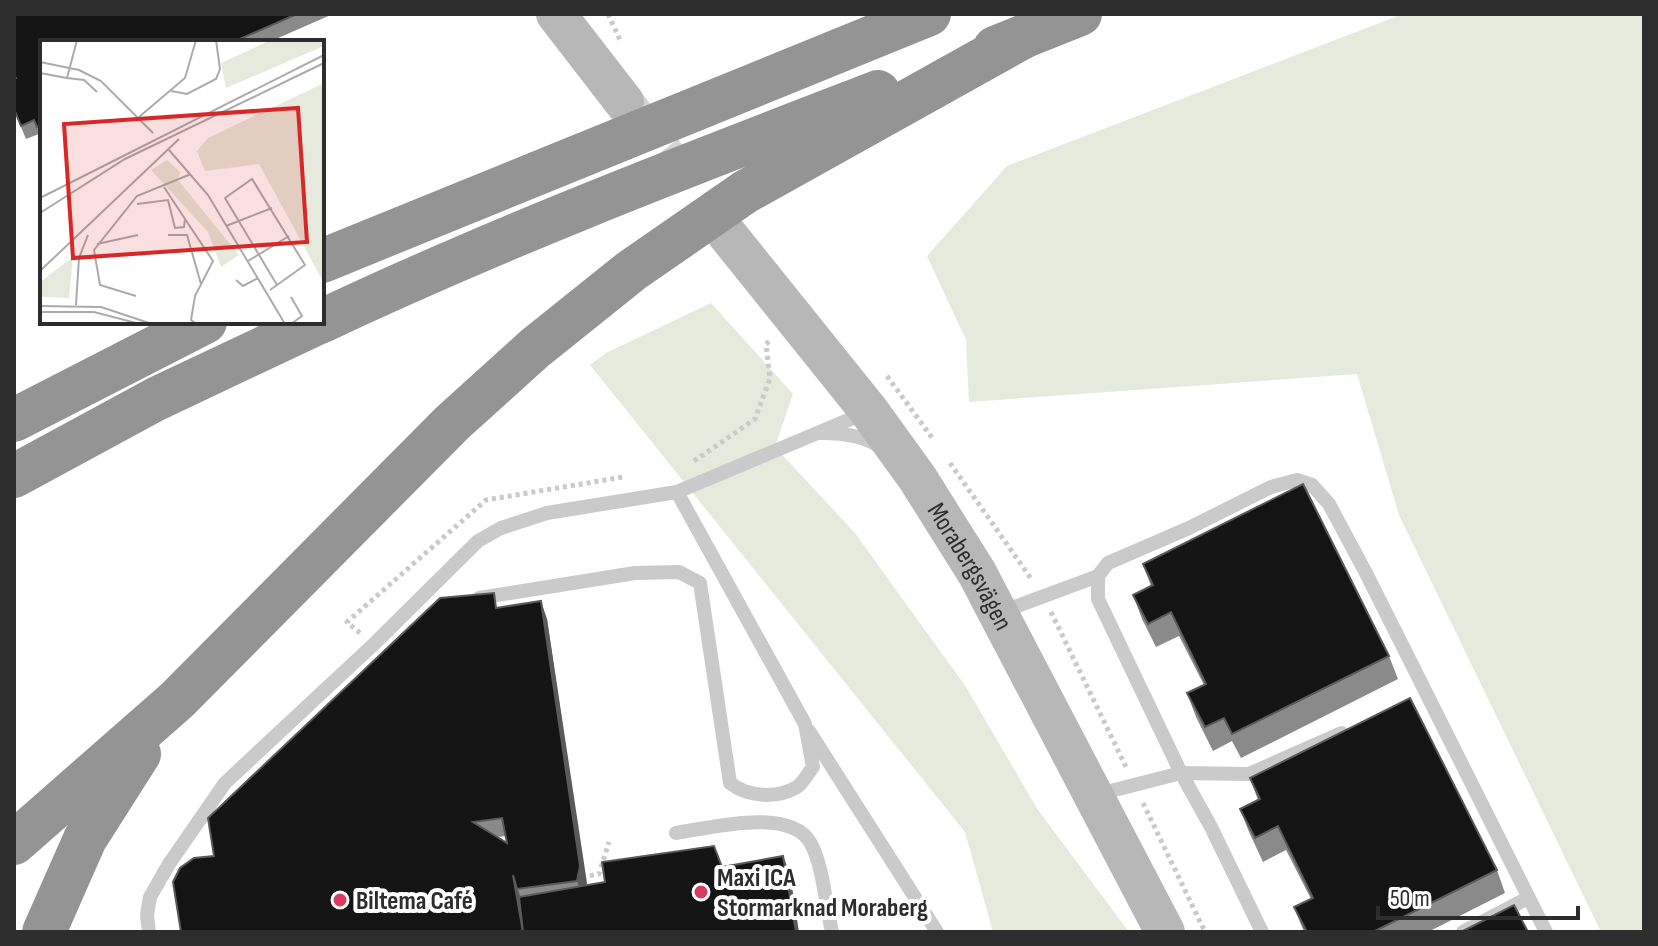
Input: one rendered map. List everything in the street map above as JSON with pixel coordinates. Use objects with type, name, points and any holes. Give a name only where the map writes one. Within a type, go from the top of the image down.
[{"type":"highway","points":[[327,259],[929,14]]},
{"type":"highway","points":[[324,320],[596,200],[1080,14]]},
{"type":"highway","points":[[14,843],[177,700],[452,423],[535,348],[631,271],[745,192],[1023,37]]},
{"type":"highway","points":[[14,396],[178,324]]},
{"type":"highway","points":[[14,420],[201,324]]},
{"type":"highway","points":[[14,476],[156,399],[315,324]]},
{"type":"highway","points":[[44,932],[85,839],[129,768],[177,700]]},
{"type":"street","points":[[556,14],[624,102]]},
{"type":"street","name":"Morabergsvägen","points":[[726,233],[869,411],[918,479],[977,573],[1165,932]]},
{"type":"lane","points":[[149,932],[147,915],[150,897],[176,863],[225,783],[408,621],[478,541],[501,528],[547,513],[677,492],[869,411]]},
{"type":"lane","points":[[813,433],[840,433],[873,442],[918,479]]},
{"type":"lane","points":[[998,613],[1098,576],[1108,563],[1189,528],[1271,487],[1297,480],[1312,485],[1329,504],[1361,563],[1419,697],[1546,932]]},
{"type":"lane","points":[[677,492],[805,724],[937,932]]},
{"type":"lane","points":[[479,598],[635,573],[679,572],[700,583],[730,783],[743,793],[754,794],[776,794],[799,786],[813,767],[805,724]]},
{"type":"lane","points":[[1098,576],[1098,599],[1181,773],[1262,932]]},
{"type":"lane","points":[[1094,795],[1181,773],[1249,774],[1357,726]]},
{"type":"lane","points":[[676,833],[766,822],[790,825],[800,831],[810,842],[817,859],[832,932]]},
{"type":"lane","points":[[1463,932],[1528,898]]},
{"type":"path","points":[[573,878],[599,874],[609,842]]},
{"type":"shaded area","points":[[1403,14],[1644,14],[1644,932],[1601,932],[1399,515],[1357,374],[969,402],[966,340],[927,256],[1007,166]]},
{"type":"shaded area","points":[[711,303],[793,394],[775,447],[855,533],[966,687],[1038,810],[1129,932],[993,932],[965,832],[590,365],[606,353]]},
{"type":"building","points":[[14,14],[297,14],[238,40],[40,40],[40,126],[37,127],[34,120],[21,126],[14,109]]},
{"type":"building","points":[[1303,484],[1389,656],[1232,734],[1224,718],[1205,727],[1187,693],[1206,684],[1171,612],[1148,624],[1133,595],[1153,585],[1143,564]]},
{"type":"building","points":[[494,593],[496,608],[541,601],[580,866],[577,881],[517,889],[513,875],[523,932],[181,932],[173,882],[180,868],[194,858],[214,856],[208,818],[440,598]],"holes":[[[502,818],[507,843],[473,822]]]},
{"type":"building","points":[[1410,698],[1497,870],[1373,932],[1307,932],[1294,907],[1313,898],[1278,826],[1255,838],[1240,809],[1260,799],[1250,778]]},
{"type":"building","name":"Maxi ICA Stormarknad Moraberg","points":[[714,846],[722,867],[783,856],[796,932],[523,932],[519,897],[605,882],[602,862]]},
{"type":"building","points":[[1514,905],[1528,932],[1461,932]]},
{"type":"tunnel","points":[[625,104],[726,233]]},
{"type":"place","name":"Maxi ICA Stormarknad Moraberg","points":[[701,892]]},
{"type":"place","name":"Biltema Café","points":[[340,900]]}]
